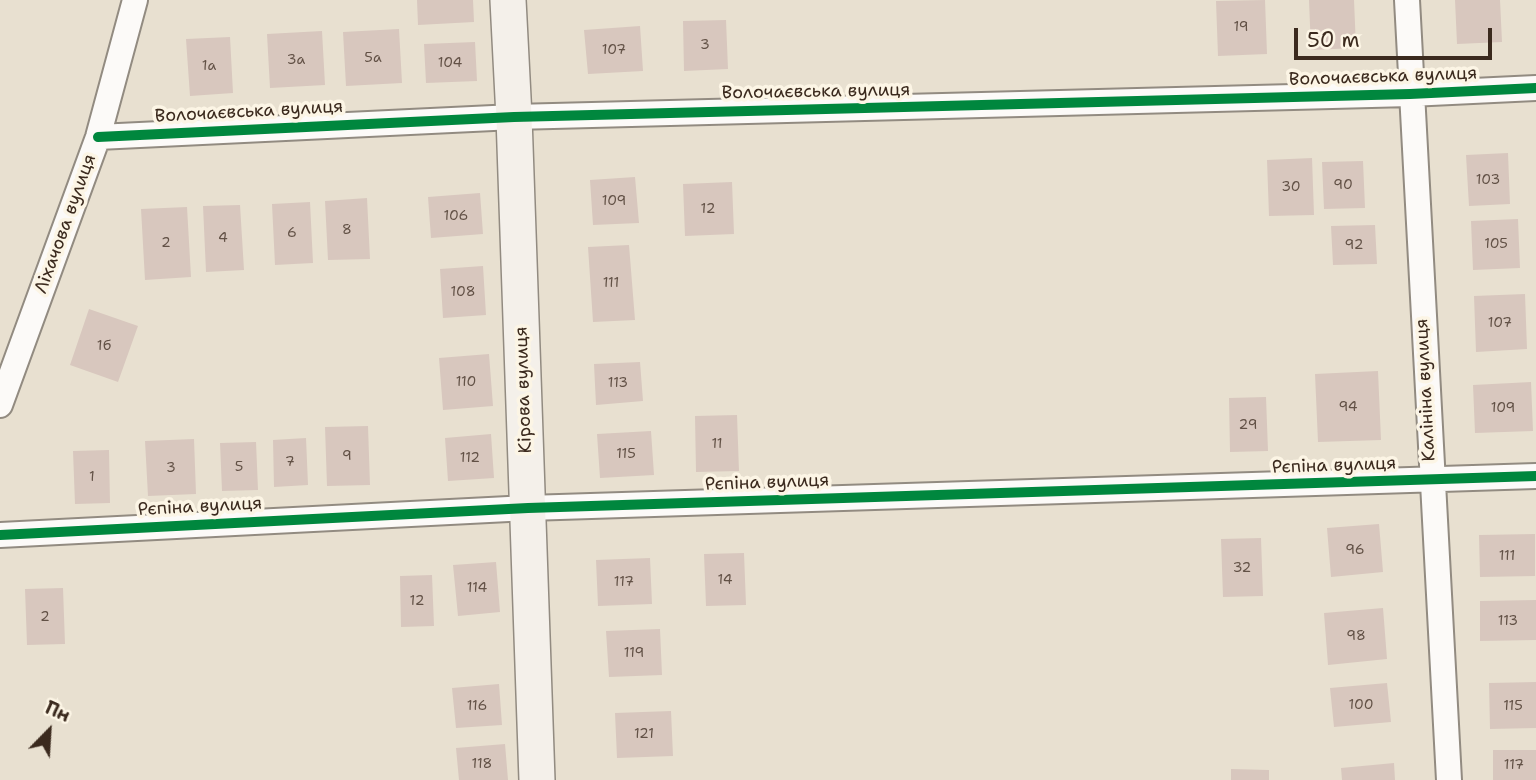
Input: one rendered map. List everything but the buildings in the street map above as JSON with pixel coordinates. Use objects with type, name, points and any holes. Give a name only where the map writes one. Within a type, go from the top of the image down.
[{"type":"main road","name":"Кірова вулиця","points":[[508,0],[537,780]]},
{"type":"street","name":"Ліхачова вулиця","points":[[0,405],[97,137],[135,0]]},
{"type":"street","name":"Калініна вулиця","points":[[1407,0],[1449,780]]},
{"type":"street","name":"Волочаєвська вулиця","points":[[97,137],[514,117],[1410,94],[1536,88]]},
{"type":"street","name":"Рєпіна вулиця","points":[[0,534],[528,508],[1536,476]]},
{"type":"cycle path","points":[[98,137],[514,117],[1410,94],[1536,88]]},
{"type":"cycle path","points":[[0,535],[528,508],[1536,476]]}]
